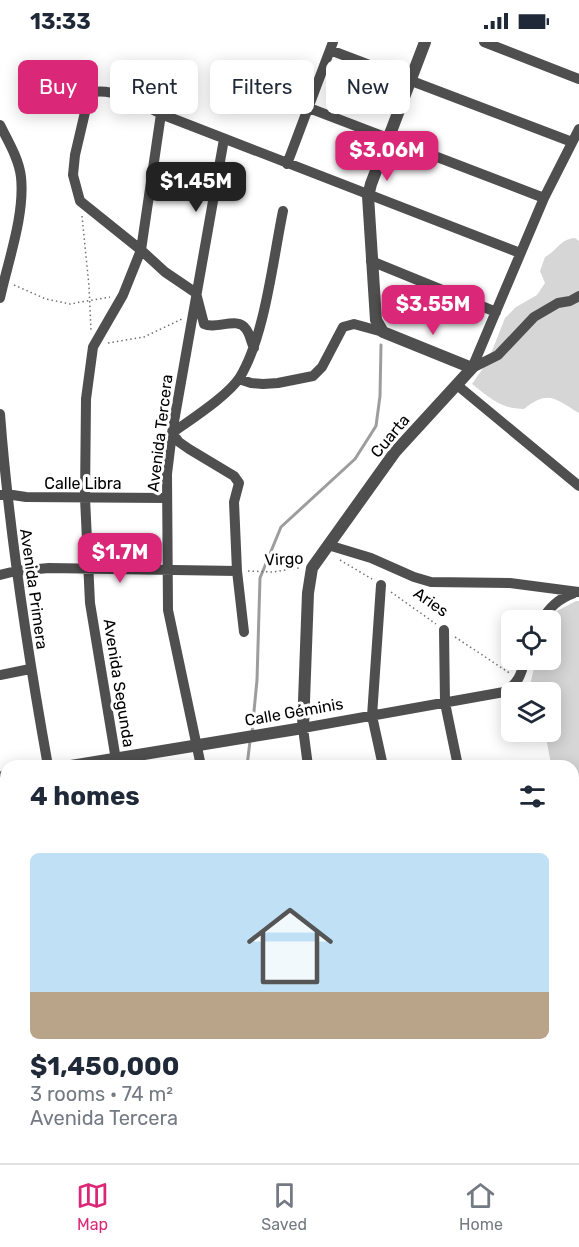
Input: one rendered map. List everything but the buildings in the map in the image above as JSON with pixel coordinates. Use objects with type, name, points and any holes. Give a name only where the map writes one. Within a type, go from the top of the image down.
[{"type":"street","points":[[383,332],[376,320],[368,196],[370,184],[425,42]]},
{"type":"street","points":[[484,42],[579,79]]},
{"type":"street","points":[[314,95],[332,46],[411,80],[572,142]]},
{"type":"street","points":[[110,94],[97,91],[92,94],[82,120],[73,175],[80,201],[165,272],[196,292],[204,324],[210,327],[230,323],[240,324],[246,327],[254,348]]},
{"type":"street","points":[[314,110],[544,198]]},
{"type":"street","points":[[161,114],[520,253]]},
{"type":"street","name":"Avenida Segunda","points":[[116,760],[90,603],[86,498],[86,399],[93,347],[123,295],[141,250],[161,114]]},
{"type":"street","points":[[287,164],[307,114]]},
{"type":"street","points":[[0,125],[18,164],[21,178],[16,231],[3,274],[0,298]]},
{"type":"street","points":[[472,368],[544,198],[579,129]]},
{"type":"street","name":"Avenida Tercera","points":[[200,760],[168,610],[167,498],[172,433],[224,139]]},
{"type":"street","points":[[244,632],[237,571],[234,502],[239,483],[234,476],[189,449],[172,433],[214,402],[239,379],[254,348],[283,211]]},
{"type":"street","points":[[371,261],[496,312]]},
{"type":"street","points":[[239,379],[251,383],[278,384],[313,376],[322,367],[343,327],[354,324],[383,332],[472,368],[498,355],[534,317],[558,303],[570,301],[579,296]]},
{"type":"street","name":"Cuarta","points":[[312,568],[395,452],[472,368]]},
{"type":"street","points":[[457,385],[579,486]]},
{"type":"street","name":"Avenida Primera","points":[[0,414],[3,494],[30,669],[47,760]]},
{"type":"street","name":"Calle Libra","points":[[3,494],[26,497],[167,498]]},
{"type":"street","points":[[326,548],[371,558],[431,582],[510,583],[578,592]]},
{"type":"street","points":[[0,575],[49,568],[237,571]]},
{"type":"street","points":[[307,760],[303,728],[308,592],[312,568]]},
{"type":"street","points":[[381,585],[372,716],[382,760]]},
{"type":"street","points":[[549,610],[563,597],[578,592]]},
{"type":"street","points":[[444,630],[445,703],[457,760]]},
{"type":"street","points":[[0,675],[30,669]]},
{"type":"street","points":[[519,679],[522,670]]},
{"type":"street","name":"Calle Géminis","points":[[130,760],[198,745],[504,692],[519,679]]},
{"type":"path","points":[[80,201],[86,246],[93,347],[144,337],[183,319]]},
{"type":"path","points":[[3,274],[13,285],[46,299],[70,304],[123,295]]},
{"type":"path","name":"Aries","points":[[326,548],[519,679]]},
{"type":"path","name":"Virgo","points":[[258,571],[273,572],[312,568]]},
{"type":"shaded area","points":[[575,238],[579,241],[579,413],[552,398],[540,399],[524,409],[502,405],[472,384],[488,361],[505,318],[516,307],[537,295],[545,283],[540,271],[545,257],[562,243]]},
{"type":"shaded area","points":[[579,601],[579,760],[550,760],[547,742],[561,742],[561,682],[531,682],[534,670],[561,670],[561,610],[559,610]]},
{"type":"waterway","points":[[252,732],[257,680],[260,578],[281,527],[355,459],[376,426],[380,396],[381,345]]},
{"type":"waterway","points":[[248,760],[250,741]]}]
